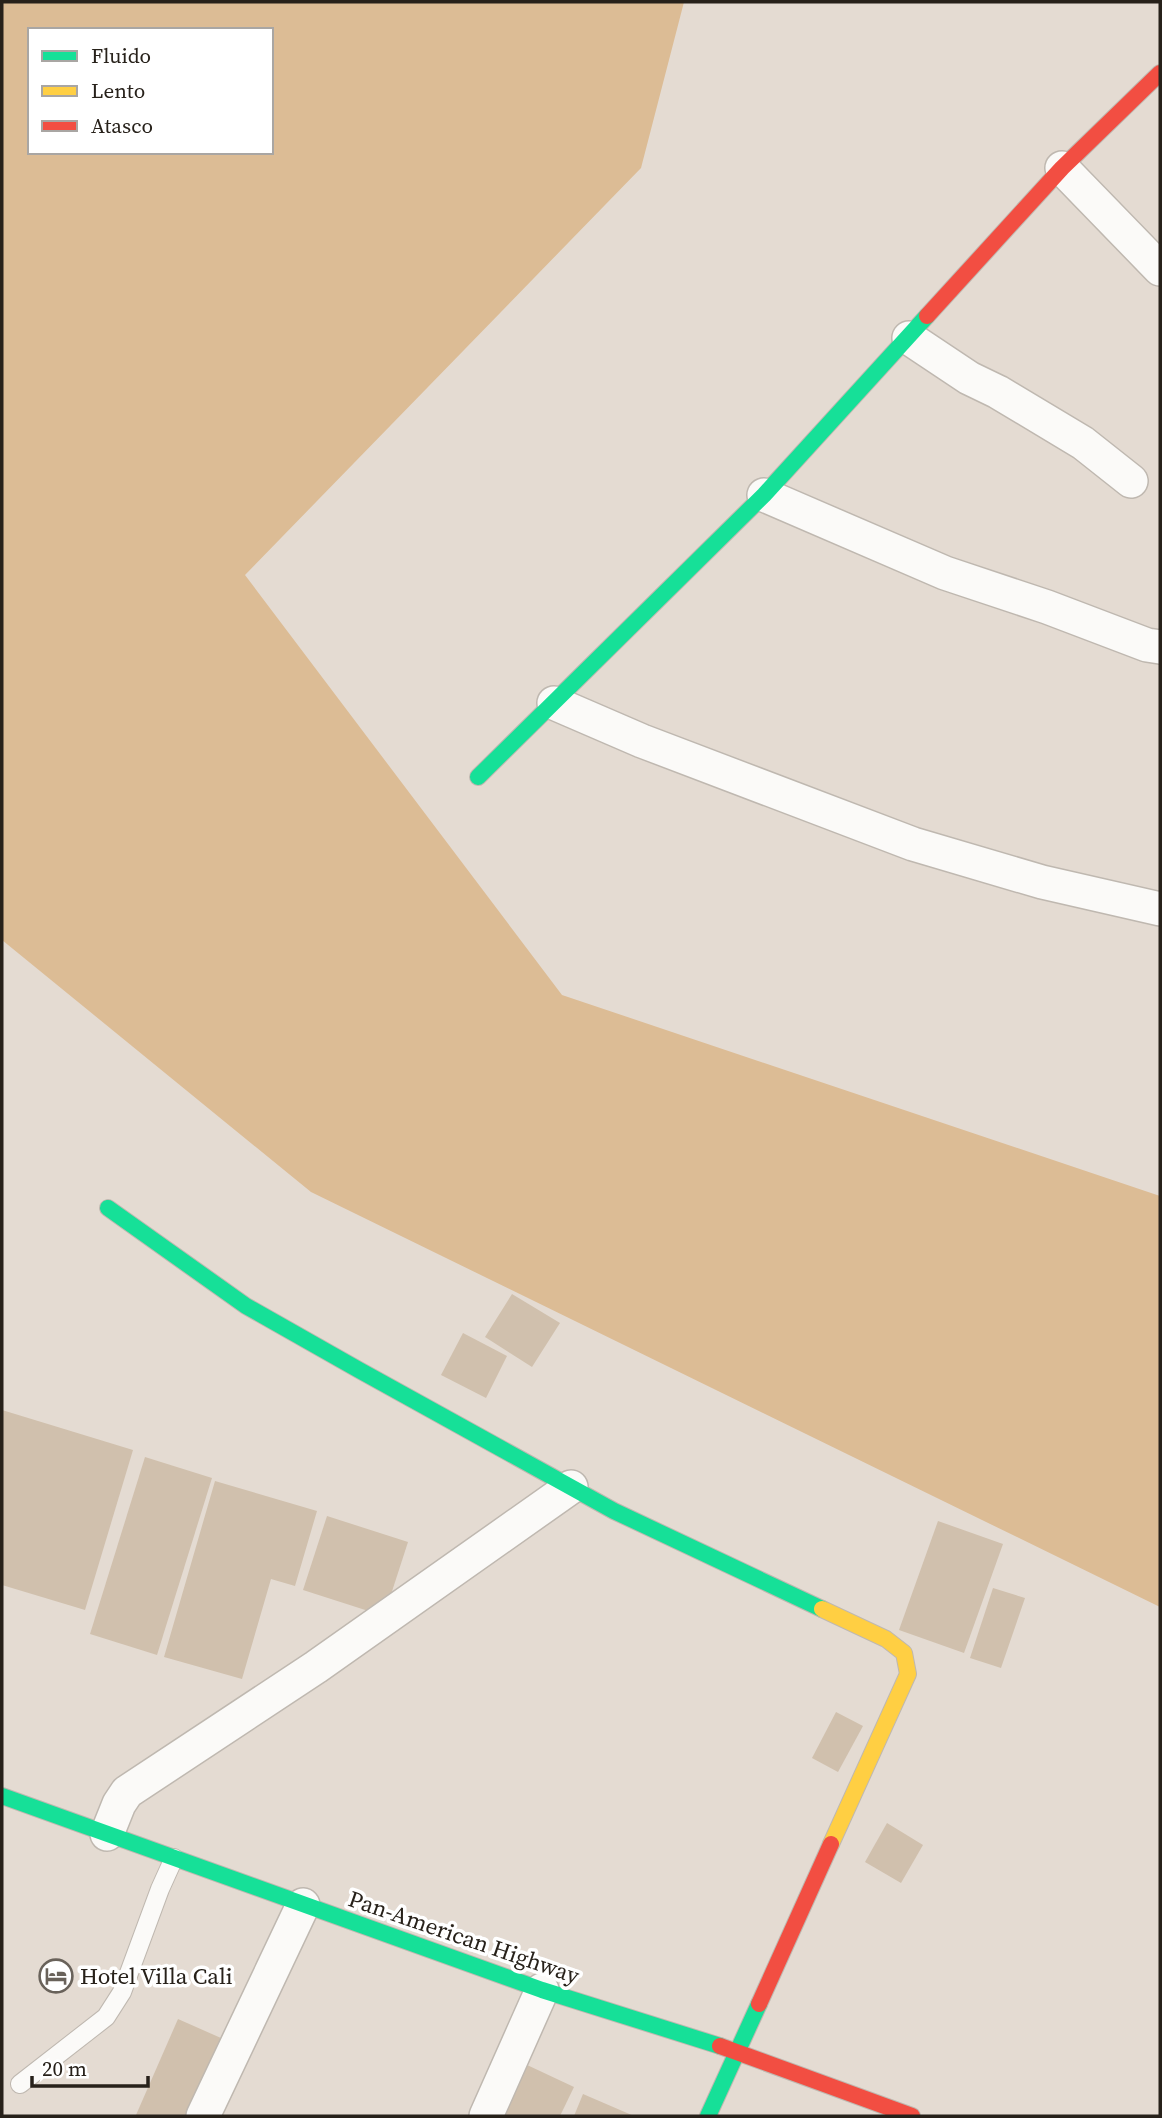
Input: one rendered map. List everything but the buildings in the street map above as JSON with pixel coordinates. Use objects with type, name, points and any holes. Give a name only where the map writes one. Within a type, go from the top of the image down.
[{"type":"main road","points":[[478,777],[764,495],[1062,168],[1160,73]]},
{"type":"main road","points":[[108,1209],[246,1306],[614,1511],[886,1639],[904,1653],[908,1674],[708,2116]]},
{"type":"main road","name":"Pan-American Highway","points":[[2,1796],[542,1990],[737,2051],[912,2116]]},
{"type":"street","points":[[1062,168],[1160,269]]},
{"type":"street","points":[[909,338],[969,378],[1083,443],[1131,481]]},
{"type":"street","points":[[764,495],[945,573],[1047,607],[1147,645],[1160,647]]},
{"type":"street","points":[[554,703],[642,741],[913,844],[1042,882],[1160,909]]},
{"type":"street","points":[[107,1834],[127,1792],[316,1667],[571,1487]]},
{"type":"street","points":[[203,2116],[303,1905]]},
{"type":"street","points":[[486,2116],[542,1990]]},
{"type":"lane","points":[[20,2084],[106,2017],[122,1992],[174,1858]]},
{"type":"shaded area","points":[[2,2],[684,2],[641,168],[245,575],[562,995],[1160,1196],[1160,1607],[311,1192],[2,940]]},
{"type":"traffic: fast","points":[[478,777],[764,495],[927,316]]},
{"type":"traffic: fast","points":[[108,1208],[246,1306],[359,1370],[614,1511],[822,1609]]},
{"type":"traffic: fast","points":[[2,1796],[542,1990],[720,2046]]},
{"type":"traffic: fast","points":[[708,2116],[759,2004]]},
{"type":"traffic: slow","points":[[822,1609],[886,1639],[904,1653],[908,1674],[831,1844]]},
{"type":"traffic: jam","points":[[927,316],[1062,168],[1160,73]]},
{"type":"traffic: jam","points":[[759,2004],[831,1844]]},
{"type":"traffic: jam","points":[[720,2046],[912,2116]]},
{"type":"place","name":"Hotel Villa Cali","points":[[56,1976]]}]
